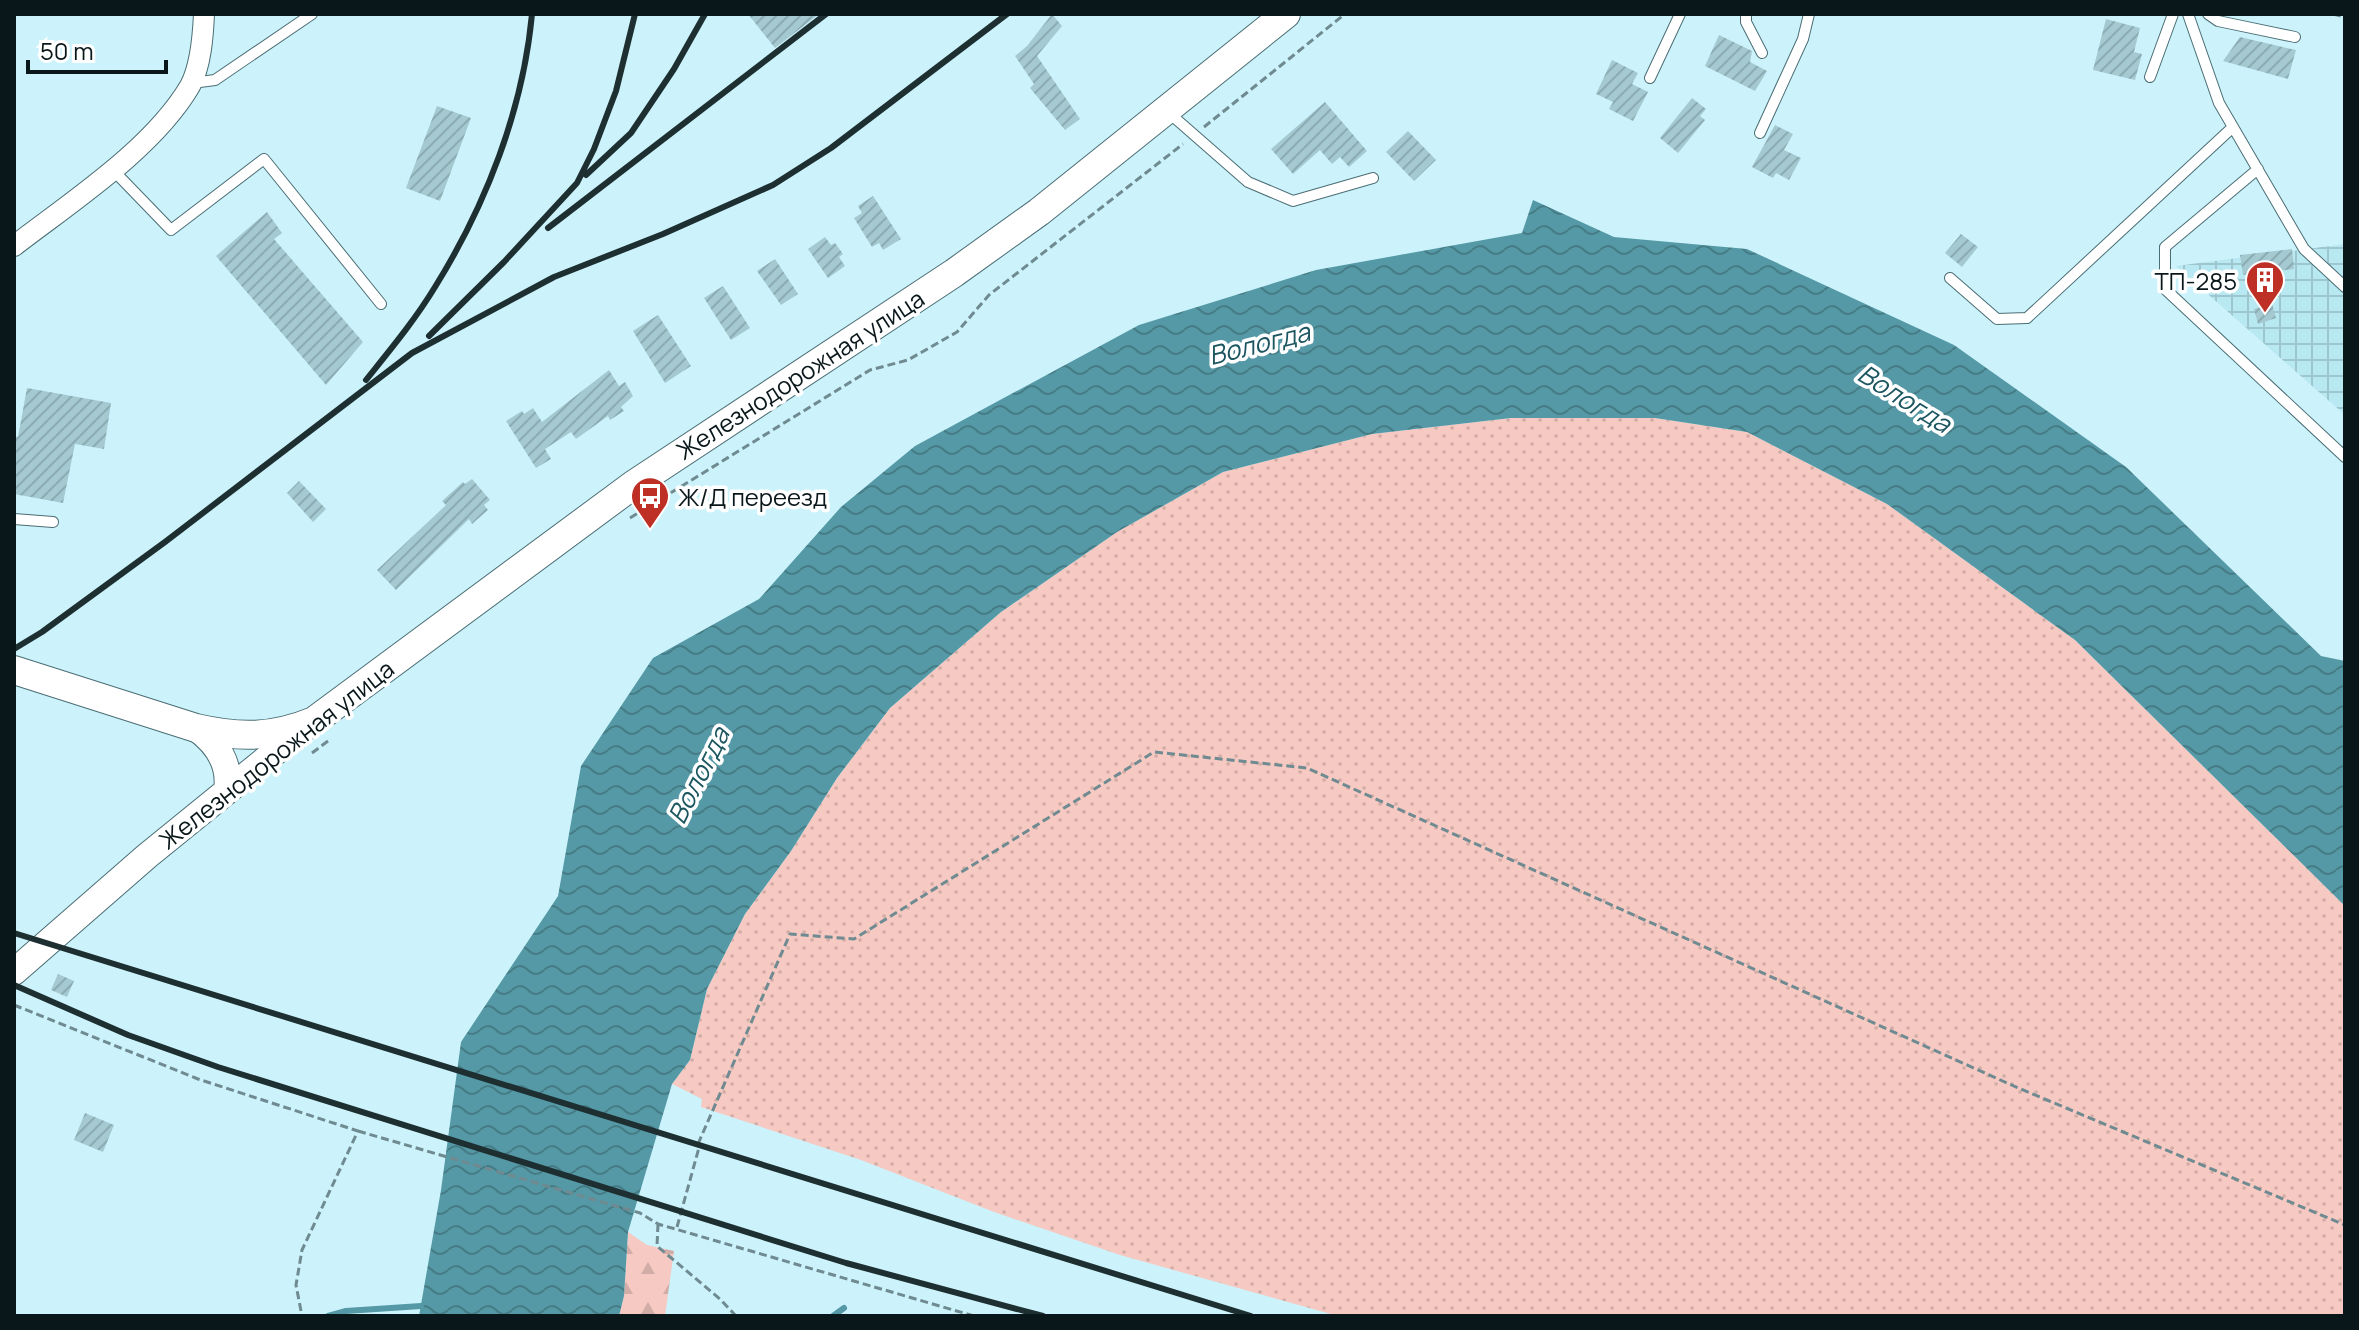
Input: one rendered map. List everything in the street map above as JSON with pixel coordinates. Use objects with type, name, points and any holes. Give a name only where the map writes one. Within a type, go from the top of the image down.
[{"type":"main road","name":"Железнодорожная улица","points":[[314,721],[633,485],[954,273],[1039,212],[1286,14]]},
{"type":"main road","points":[[14,670],[226,735],[258,736],[295,729],[314,721]]},
{"type":"street","points":[[14,246],[113,170],[166,119],[192,83],[203,35],[204,14]]},
{"type":"street","name":"Железнодорожная улица","points":[[14,972],[147,856],[314,721]]},
{"type":"street","points":[[196,728],[220,751],[228,773],[227,791]]},
{"type":"lane","points":[[192,83],[215,80],[312,14]]},
{"type":"lane","points":[[1650,78],[1680,14]]},
{"type":"lane","points":[[1746,14],[1746,22],[1762,53]]},
{"type":"lane","points":[[1760,133],[1803,39],[1809,14]]},
{"type":"lane","points":[[2150,77],[2173,14]]},
{"type":"lane","points":[[2188,14],[2219,103],[2304,249],[2345,287]]},
{"type":"lane","points":[[2208,14],[2218,21],[2295,37]]},
{"type":"lane","points":[[1166,110],[1248,182],[1293,201],[1373,178]]},
{"type":"lane","points":[[1950,278],[1997,319],[2027,318],[2233,127]]},
{"type":"lane","points":[[113,170],[171,230],[264,159],[381,304]]},
{"type":"lane","points":[[2258,169],[2165,247],[2165,289],[2345,457]]},
{"type":"lane","points":[[14,519],[53,522]]},
{"type":"path","points":[[621,523],[870,370],[908,360],[957,332],[989,295],[1345,14]]},
{"type":"path","points":[[2333,14],[2345,17]]},
{"type":"path","points":[[677,1227],[698,1144],[790,934],[854,939],[1154,752],[1307,768],[2016,1087],[2345,1225]]},
{"type":"path","points":[[14,1005],[198,1079],[358,1131],[640,1213],[658,1224],[677,1227],[974,1316]]},
{"type":"path","points":[[302,1316],[296,1285],[302,1250],[358,1131]]},
{"type":"path","points":[[658,1224],[657,1246],[736,1316]]},
{"type":"shaded area","points":[[2345,244],[2345,415],[2176,266]]},
{"type":"green space","points":[[1511,418],[1655,418],[1747,432],[1887,504],[2075,640],[2345,906],[2345,1316],[1338,1316],[1120,1255],[994,1212],[861,1160],[701,1107],[702,1099],[672,1084],[690,1060],[707,989],[745,914],[791,851],[837,778],[890,708],[1001,612],[1117,532],[1223,472],[1372,434]]},
{"type":"green space","points":[[628,1232],[647,1245],[674,1251],[665,1316],[619,1316],[624,1296]]},
{"type":"water","name":"Вологда","points":[[1533,200],[1614,237],[1747,249],[1954,345],[2126,467],[2321,656],[2345,661],[2345,906],[2075,640],[1887,504],[1747,432],[1655,418],[1511,418],[1372,434],[1223,472],[1117,532],[1001,612],[890,708],[837,778],[791,851],[745,914],[707,989],[690,1060],[672,1084],[628,1232],[624,1296],[619,1316],[419,1316],[441,1190],[461,1042],[558,896],[581,766],[653,658],[759,599],[841,507],[915,446],[1139,325],[1316,270],[1522,233]]},
{"type":"building","points":[[748,14],[819,14],[775,48]]},
{"type":"building","points":[[1052,14],[1062,26],[1037,56],[1080,119],[1065,130],[1030,88],[1034,84],[1015,56]]},
{"type":"building","points":[[2106,19],[2140,28],[2134,52],[2142,54],[2135,80],[2093,70]]},
{"type":"building","points":[[1719,35],[1752,51],[1750,62],[1767,71],[1755,91],[1705,66]]},
{"type":"building","points":[[2240,37],[2296,50],[2288,79],[2223,61]]},
{"type":"building","points":[[1612,60],[1638,73],[1632,84],[1648,92],[1633,121],[1609,109],[1613,102],[1596,94]]},
{"type":"building","points":[[1692,98],[1706,109],[1700,116],[1705,120],[1678,153],[1660,138]]},
{"type":"building","points":[[1325,102],[1367,151],[1349,167],[1340,157],[1332,164],[1320,150],[1293,174],[1271,149]]},
{"type":"building","points":[[437,106],[471,118],[440,201],[406,188]]},
{"type":"building","points":[[1775,125],[1793,134],[1784,150],[1801,158],[1789,180],[1776,173],[1773,178],[1752,167]]},
{"type":"building","points":[[1408,131],[1436,160],[1414,181],[1386,152]]},
{"type":"building","points":[[873,196],[901,239],[883,250],[879,243],[872,247],[854,218],[862,213],[858,206]]},
{"type":"building","points":[[267,212],[282,233],[274,239],[363,342],[326,385],[216,256]]},
{"type":"building","points":[[1961,234],[1978,247],[1962,267],[1945,253]]},
{"type":"building","points":[[825,237],[831,245],[835,243],[843,254],[839,257],[845,266],[828,278],[808,249]]},
{"type":"building","points":[[2292,249],[2294,269],[2243,275],[2240,255]]},
{"type":"building","points":[[775,259],[798,294],[781,305],[757,271]]},
{"type":"building","points":[[723,286],[750,328],[731,340],[704,298]]},
{"type":"building","name":"ТП-285","points":[[2272,304],[2276,318],[2258,324],[2254,309]]},
{"type":"building","points":[[658,315],[691,366],[665,383],[633,331]]},
{"type":"building","points":[[609,370],[619,386],[625,382],[633,396],[621,407],[624,411],[610,420],[608,416],[576,439],[571,432],[545,449],[551,459],[536,468],[506,421],[533,408],[542,422]]},
{"type":"building","points":[[27,388],[111,403],[104,449],[75,444],[63,503],[14,494],[14,436],[18,437]]},
{"type":"building","points":[[472,479],[490,500],[484,505],[488,510],[472,524],[469,519],[396,590],[377,570],[446,505],[442,501],[463,482],[465,484]]},
{"type":"building","points":[[299,481],[326,509],[313,522],[287,493]]},
{"type":"building","points":[[58,974],[74,981],[67,997],[51,990]]},
{"type":"building","points":[[85,1113],[114,1125],[103,1152],[74,1140]]},
{"type":"waterway","points":[[328,1316],[346,1311],[421,1306]]},
{"type":"waterway","points":[[833,1316],[844,1308]]},
{"type":"railway","points":[[366,380],[435,287],[486,190],[511,121],[532,14]]},
{"type":"railway","points":[[429,336],[504,262],[577,183],[616,91],[635,14]]},
{"type":"railway","points":[[586,175],[631,133],[674,69],[705,14]]},
{"type":"railway","points":[[548,228],[826,14]]},
{"type":"railway","points":[[14,649],[165,542],[412,353],[554,277],[663,234],[773,185],[831,148],[1007,14]]},
{"type":"railway","points":[[14,933],[1251,1316]]},
{"type":"railway","points":[[14,985],[128,1035],[218,1067],[846,1263],[1043,1316]]},
{"type":"place","name":"ТП-285","points":[[2265,314]]},
{"type":"place","name":"Ж/Д переезд","points":[[650,530]]}]
